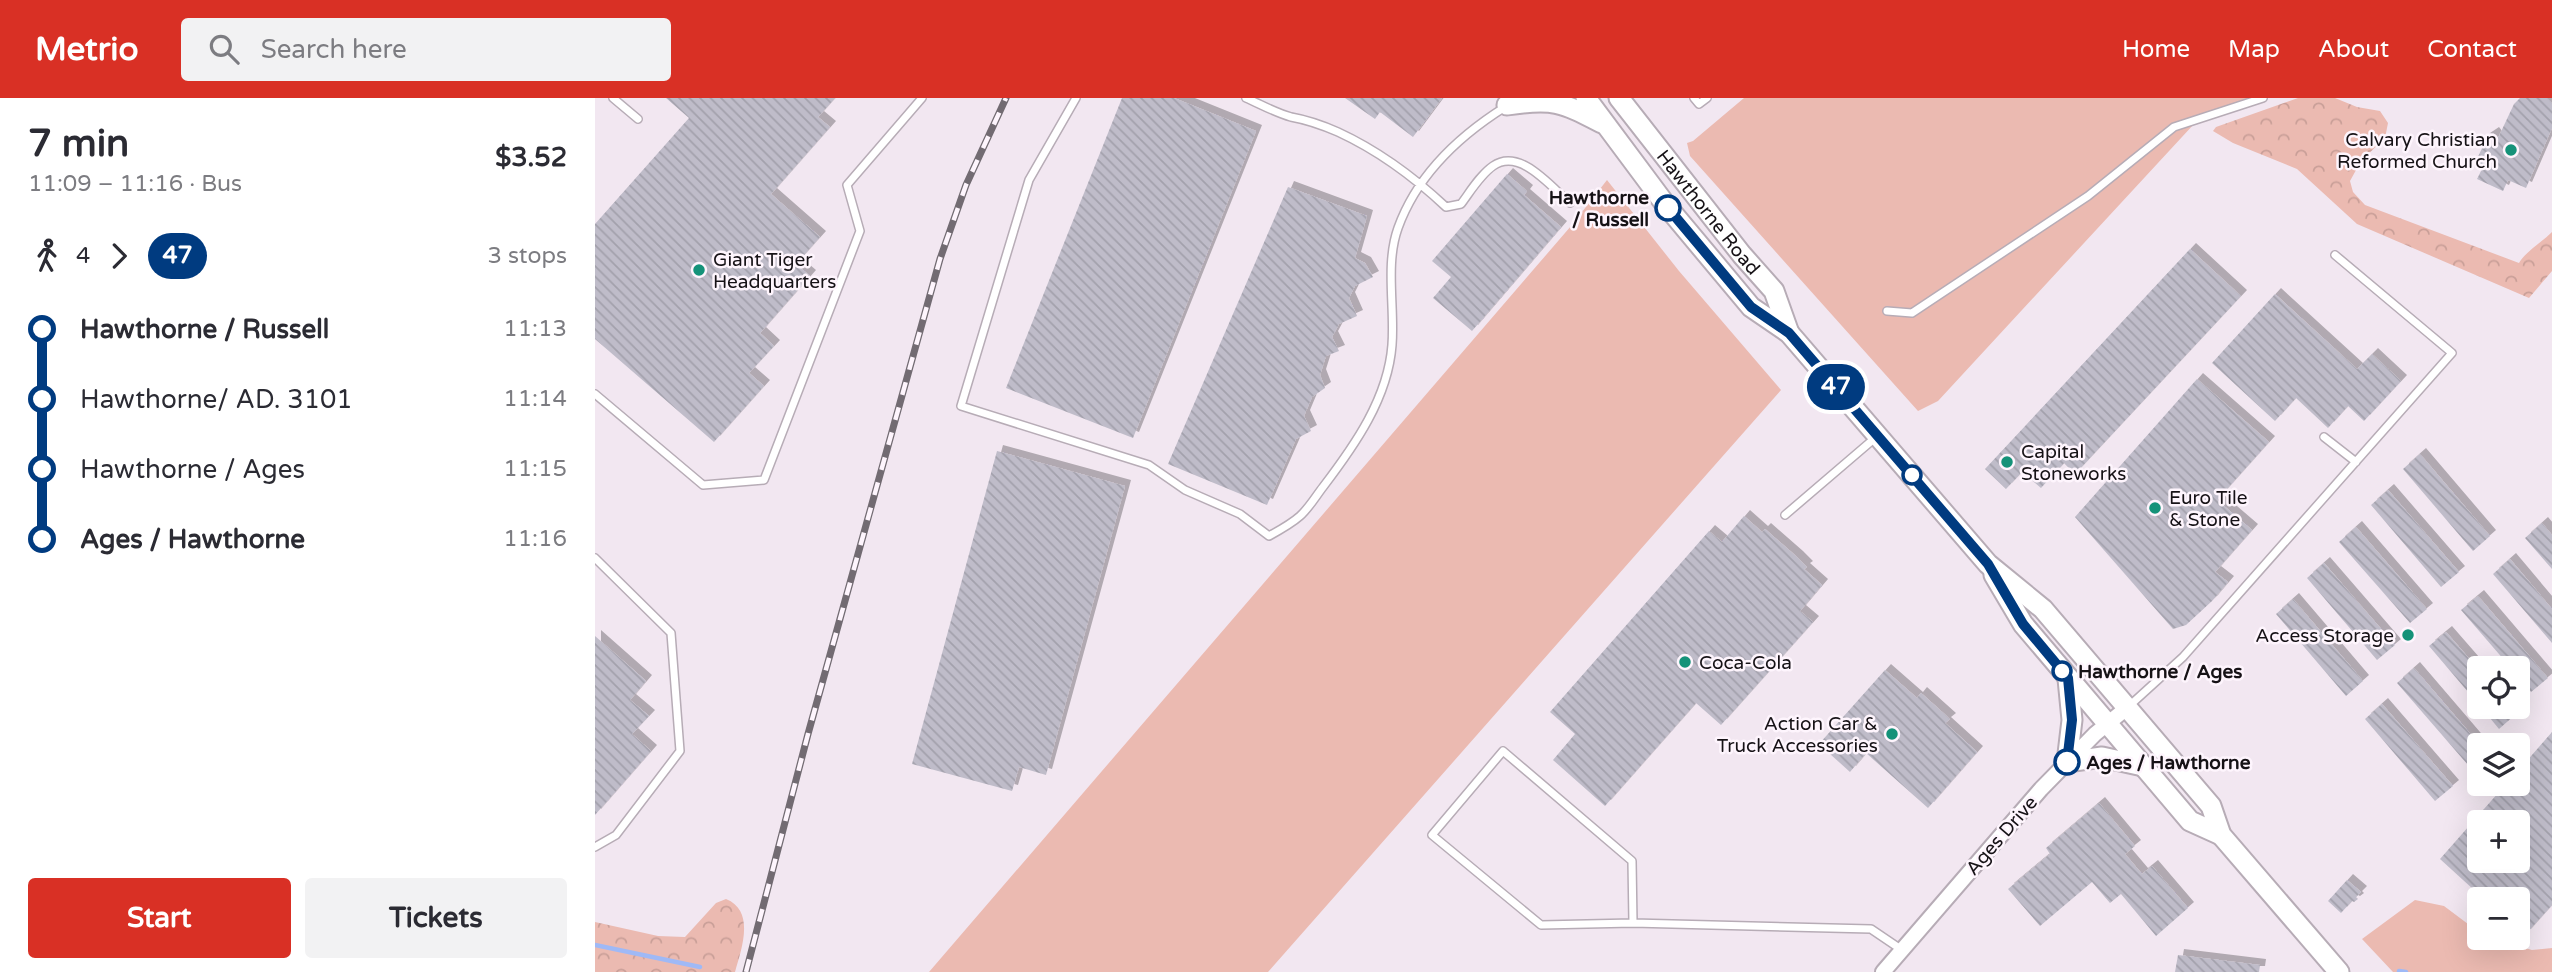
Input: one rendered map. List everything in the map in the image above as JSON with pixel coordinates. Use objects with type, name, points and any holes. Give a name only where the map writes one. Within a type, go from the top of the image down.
[{"type":"main road","name":"Hawthorne Road","points":[[1586,98],[1665,204],[1751,307],[1789,333],[1988,564],[2043,609],[2211,806],[2221,835],[2339,972]]},
{"type":"main road","name":"Hawthorne Road","points":[[1619,98],[1742,255],[1774,291],[1789,333]]},
{"type":"main road","points":[[1628,98],[1633,118]]},
{"type":"main road","points":[[1512,100],[1556,101],[1604,124]]},
{"type":"main road","name":"Hawthorne Road","points":[[1988,564],[2023,624],[2106,724],[2190,821],[2221,835]]},
{"type":"main road","points":[[2068,678],[2072,720],[2067,762],[2102,757],[2143,766]]},
{"type":"street","name":"Ages Drive","points":[[1883,972],[2041,789],[2106,724],[2128,708]]},
{"type":"lane","points":[[613,98],[638,119]]},
{"type":"lane","points":[[595,394],[703,485],[764,480],[860,231],[846,185],[922,98]]},
{"type":"lane","points":[[1076,98],[1029,180],[961,406],[1149,465],[1185,490],[1240,514],[1269,536],[1302,515],[1338,468],[1369,419],[1382,390],[1392,348],[1392,265],[1397,229],[1420,182],[1464,136],[1512,100]]},
{"type":"lane","points":[[1246,98],[1290,117],[1305,118],[1340,133],[1420,182],[1446,206],[1461,204],[1493,166],[1504,161],[1527,165],[1570,203]]},
{"type":"lane","points":[[1694,98],[1699,104],[1707,98]]},
{"type":"lane","points":[[1887,311],[1912,313],[2088,196],[2173,127],[2263,98]]},
{"type":"lane","points":[[2128,708],[2183,657],[2452,353],[2335,255]]},
{"type":"lane","points":[[1785,515],[1878,436]]},
{"type":"lane","points":[[2324,437],[2356,462]]},
{"type":"lane","points":[[595,558],[671,633],[680,751],[616,835],[595,847]]},
{"type":"lane","points":[[1633,923],[1632,861],[1503,751],[1432,835],[1541,925],[1633,923],[1871,929],[1902,950]]},
{"type":"green space","points":[[1744,98],[2255,98],[2194,124],[1938,401],[1918,411],[1690,156],[1687,143],[1693,141]]},
{"type":"green space","points":[[2298,98],[2335,98],[2357,107],[2380,111],[2388,123],[2385,138],[2361,161],[2350,181],[2353,192],[2365,205],[2519,263],[2552,232],[2552,271],[2529,298],[2357,224],[2297,169],[2233,143],[2213,131],[2216,127]]},
{"type":"green space","points":[[1607,180],[1679,271],[1781,390],[1268,972],[929,972],[1571,226]]},
{"type":"green space","points":[[726,899],[741,912],[744,922],[743,942],[735,972],[595,972],[595,922],[658,936],[685,937],[716,903]]},
{"type":"green space","points":[[2415,900],[2444,906],[2467,923],[2467,950],[2552,948],[2552,972],[2393,972],[2362,939]]},
{"type":"building","name":"Giant Tiger Headquarters","points":[[666,98],[835,98],[818,117],[830,127],[771,194],[820,237],[796,264],[810,276],[760,333],[774,346],[749,373],[764,386],[714,442],[595,339],[595,224],[689,118]]},
{"type":"building","points":[[1122,98],[1174,98],[1256,131],[1133,438],[1006,388]]},
{"type":"building","points":[[1345,98],[1442,98],[1413,137],[1380,112],[1375,119]]},
{"type":"building","name":"Calvary Christian Reformed Church","points":[[2520,98],[2547,98],[2552,103],[2552,128],[2526,188],[2508,180],[2503,191],[2477,179],[2482,169],[2474,165],[2486,140],[2484,139],[2493,133],[2497,138],[2499,136],[2514,104]]},
{"type":"building","points":[[1507,174],[1527,191],[1524,195],[1561,227],[1472,331],[1433,298],[1451,277],[1432,261]]},
{"type":"building","points":[[1288,187],[1367,216],[1355,258],[1365,263],[1373,277],[1355,286],[1349,298],[1357,316],[1339,324],[1332,337],[1339,351],[1326,356],[1320,375],[1325,388],[1312,397],[1304,416],[1311,431],[1296,439],[1267,505],[1168,464]]},
{"type":"building","points":[[2190,249],[2241,296],[2075,474],[2064,463],[2041,488],[2022,472],[2006,489],[1985,469]]},
{"type":"building","points":[[2275,294],[2357,369],[2372,354],[2401,381],[2364,421],[2348,406],[2328,428],[2296,398],[2275,421],[2212,363]]},
{"type":"building","name":"Euro Tile & Stone","points":[[2197,379],[2269,442],[2217,500],[2252,530],[2215,572],[2228,582],[2186,625],[2173,629],[2075,517]]},
{"type":"building","points":[[997,451],[1125,486],[1046,775],[1019,767],[1012,791],[912,764]]},
{"type":"building","points":[[2420,454],[2490,536],[2473,551],[2403,469]]},
{"type":"building","points":[[2388,490],[2459,572],[2441,587],[2371,505]]},
{"type":"building","name":"Coca-Cola","points":[[1744,516],[1762,532],[1765,529],[1797,557],[1807,567],[1804,569],[1822,585],[1800,611],[1813,622],[1721,725],[1696,703],[1605,806],[1553,760],[1575,734],[1550,712],[1709,531],[1722,542]]},
{"type":"building","points":[[2542,523],[2552,535],[2552,569],[2525,538]]},
{"type":"building","points":[[2356,527],[2427,609],[2410,623],[2339,542]]},
{"type":"building","points":[[2510,559],[2552,609],[2552,643],[2493,574]]},
{"type":"building","points":[[2324,563],[2395,645],[2377,660],[2307,578]]},
{"type":"building","points":[[2478,596],[2529,656],[2501,656],[2461,610]]},
{"type":"building","points":[[2293,599],[2363,681],[2346,696],[2276,614]]},
{"type":"building","points":[[2446,632],[2467,656],[2467,691],[2429,646]]},
{"type":"building","points":[[595,636],[646,681],[630,700],[649,716],[632,734],[651,751],[595,815]]},
{"type":"building","points":[[2530,657],[2548,678],[2530,691]]},
{"type":"building","points":[[2414,668],[2470,733],[2467,733],[2467,764],[2397,683]]},
{"type":"building","name":"Action Car & Truck Accessories","points":[[1885,670],[1917,698],[1921,693],[1950,719],[1945,723],[1977,752],[1928,808],[1866,753],[1850,772],[1819,744]]},
{"type":"building","points":[[2382,704],[2453,786],[2435,801],[2365,719]]},
{"type":"building","points":[[2491,719],[2510,719],[2499,729]]},
{"type":"building","points":[[2552,732],[2552,905],[2530,929],[2530,887],[2471,887],[2440,859],[2467,828],[2467,873],[2530,873],[2530,810],[2483,810],[2495,796],[2530,796],[2530,757]]},
{"type":"building","points":[[2099,803],[2135,846],[2125,854],[2142,874],[2152,866],[2188,908],[2156,936],[2121,894],[2110,903],[2092,882],[2040,926],[2008,889],[2050,854],[2046,848]]},
{"type":"building","points":[[2347,880],[2361,892],[2356,897],[2358,899],[2352,901],[2341,913],[2328,901]]},
{"type":"building","points":[[2178,955],[2260,965],[2259,972],[2175,972]]},
{"type":"waterway","points":[[595,945],[700,967]]},
{"type":"waterway","points":[[2399,971],[2406,972]]},
{"type":"railway","points":[[746,972],[808,734],[940,259],[966,185],[1006,98]]},
{"type":"bus line","name":"47","points":[[1668,208],[1751,307],[1789,333],[1988,564],[2023,624],[2068,678],[2072,720],[2067,762]]},
{"type":"place","name":"Calvary Christian Reformed Church","points":[[2511,150]]},
{"type":"place","name":"Hawthorne / Russell","points":[[1668,208]]},
{"type":"place","name":"Giant Tiger Headquarters","points":[[699,270]]},
{"type":"place","name":"Capital Stoneworks","points":[[2007,462]]},
{"type":"place","name":"Euro Tile & Stone","points":[[2155,508]]},
{"type":"place","name":"Access Storage","points":[[2408,635]]},
{"type":"place","name":"Coca-Cola","points":[[1685,662]]},
{"type":"place","name":"Hawthorne / Ages","points":[[2062,671]]},
{"type":"place","name":"Action Car & Truck Accessories","points":[[1892,734]]},
{"type":"place","name":"Ages / Hawthorne","points":[[2067,762]]}]
